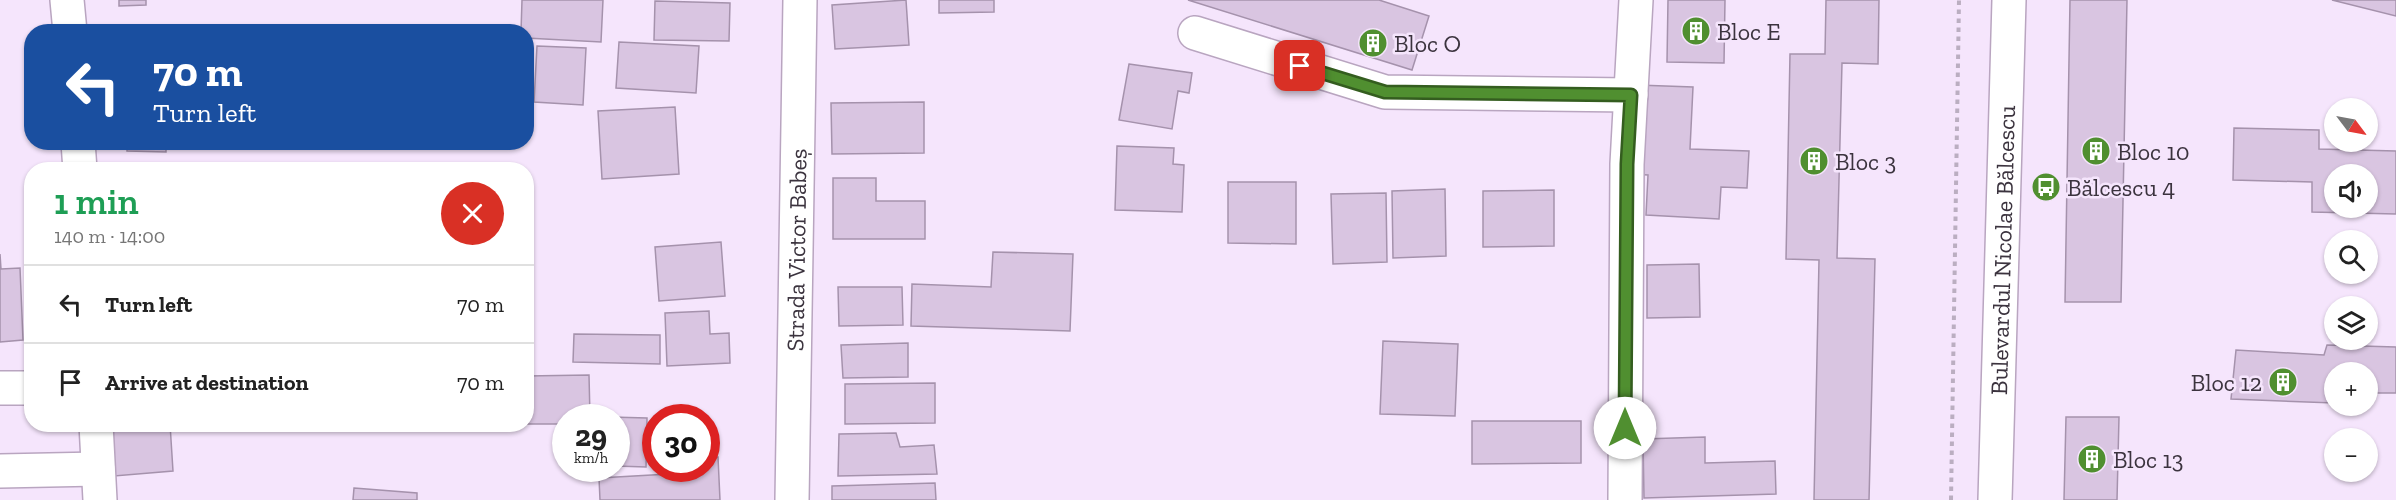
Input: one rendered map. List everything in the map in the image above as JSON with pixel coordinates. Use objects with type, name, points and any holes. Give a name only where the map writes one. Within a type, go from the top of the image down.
[{"type":"street","points":[[68,0],[70,24]]},
{"type":"street","name":"Strada Victor Babeș","points":[[792,500],[800,0]]},
{"type":"street","points":[[1625,500],[1627,164],[1636,0]]},
{"type":"street","name":"Bulevardul Nicolae Bălcescu","points":[[1995,500],[2009,0]]},
{"type":"street","points":[[1195,33],[1385,92],[1631,95]]},
{"type":"street","points":[[0,388],[24,388]]},
{"type":"street","points":[[0,471],[99,484],[96,432]]},
{"type":"path","points":[[1951,500],[1959,0]]},
{"type":"building","points":[[119,0],[146,0],[146,5],[119,6]]},
{"type":"building","points":[[522,0],[603,0],[601,42],[534,38],[534,24],[521,24]]},
{"type":"building","points":[[906,0],[909,45],[835,49],[832,5]]},
{"type":"building","points":[[939,0],[994,0],[994,12],[939,13]]},
{"type":"building","name":"Bloc O","points":[[1188,0],[1379,0],[1429,16],[1412,70]]},
{"type":"building","name":"Bloc E","points":[[1668,0],[1725,0],[1724,63],[1667,62]]},
{"type":"building","name":"Bloc 3","points":[[1826,0],[1879,0],[1878,64],[1842,63],[1837,258],[1875,259],[1869,500],[1814,500],[1819,260],[1786,259],[1790,54],[1825,54]]},
{"type":"building","name":"Bloc 10","points":[[2070,0],[2127,0],[2121,302],[2065,302]]},
{"type":"building","points":[[2332,0],[2396,0],[2396,16]]},
{"type":"building","points":[[655,1],[730,3],[729,41],[654,40]]},
{"type":"building","points":[[619,42],[699,46],[696,93],[616,88]]},
{"type":"building","points":[[537,46],[586,48],[583,105],[534,102]]},
{"type":"building","points":[[1129,64],[1192,73],[1189,93],[1178,91],[1172,129],[1119,120]]},
{"type":"building","points":[[1637,85],[1693,87],[1690,149],[1749,151],[1747,188],[1721,187],[1719,219],[1646,215],[1648,175],[1632,174]]},
{"type":"building","points":[[924,102],[924,153],[832,154],[831,103]]},
{"type":"building","points":[[675,107],[679,174],[602,179],[598,111]]},
{"type":"building","points":[[2234,128],[2319,130],[2319,149],[2324,149],[2324,152],[2396,151],[2396,214],[2378,214],[2378,164],[2324,164],[2324,212],[2312,212],[2312,182],[2233,180]]},
{"type":"building","points":[[1117,146],[1174,148],[1173,164],[1184,165],[1182,212],[1115,210]]},
{"type":"building","points":[[166,150],[166,152],[127,151]]},
{"type":"building","points":[[833,178],[876,178],[876,201],[925,201],[925,239],[833,239]]},
{"type":"building","points":[[1228,182],[1296,182],[1296,244],[1228,243]]},
{"type":"building","points":[[1445,189],[1446,256],[1393,258],[1392,191]]},
{"type":"building","points":[[1554,190],[1554,246],[1483,247],[1483,191]]},
{"type":"building","points":[[1386,193],[1387,262],[1333,264],[1331,194]]},
{"type":"building","points":[[721,242],[725,296],[659,301],[655,247]]},
{"type":"building","points":[[993,252],[1073,254],[1070,331],[911,326],[912,284],[991,287]]},
{"type":"building","points":[[0,254],[1,269],[20,268],[23,340],[0,342]]},
{"type":"building","points":[[1699,264],[1700,317],[1647,318],[1647,265]]},
{"type":"building","points":[[838,287],[902,287],[903,325],[839,326]]},
{"type":"building","points":[[709,311],[710,334],[729,333],[730,363],[667,366],[665,313]]},
{"type":"building","points":[[574,334],[660,335],[660,364],[573,362]]},
{"type":"building","points":[[1383,341],[1458,344],[1455,416],[1380,414]]},
{"type":"building","points":[[908,343],[908,377],[843,378],[841,345]]},
{"type":"building","name":"Bloc 12","points":[[2378,346],[2396,347],[2396,393],[2378,393],[2378,362],[2324,362],[2324,403],[2231,399],[2236,350],[2324,355],[2326,350],[2378,350]]},
{"type":"building","points":[[589,375],[590,404],[552,404],[552,424],[534,424],[534,376]]},
{"type":"building","points":[[935,383],[935,423],[845,424],[845,384]]},
{"type":"building","points":[[630,417],[642,418],[642,467],[630,466]]},
{"type":"building","name":"Bloc 13","points":[[2066,417],[2119,417],[2117,500],[2064,500]]},
{"type":"building","points":[[1472,421],[1581,421],[1581,463],[1472,464]]},
{"type":"building","points":[[111,432],[171,432],[173,471],[114,476]]},
{"type":"building","points":[[896,433],[900,447],[934,445],[937,474],[838,476],[839,434]]},
{"type":"building","points":[[1705,437],[1705,463],[1775,461],[1776,494],[1644,498],[1643,439]]},
{"type":"building","points":[[630,476],[642,476],[642,482],[719,482],[720,500],[600,500],[599,482],[630,482]]},
{"type":"building","points":[[935,483],[936,500],[832,500],[832,486]]},
{"type":"building","points":[[354,488],[417,493],[417,500],[353,500]]},
{"type":"place","name":"Bloc E","points":[[1696,31]]},
{"type":"place","name":"Bloc O","points":[[1373,43]]},
{"type":"place","name":"Bloc 10","points":[[2096,151]]},
{"type":"place","name":"Bloc 3","points":[[1814,161]]},
{"type":"place","name":"Bălcescu 4","points":[[2046,187]]},
{"type":"place","name":"Bloc 12","points":[[2283,382]]},
{"type":"place","name":"Bloc 13","points":[[2092,459]]},
{"type":"route","points":[[1300,66],[1385,92],[1631,95],[1627,164],[1625,428]]}]
